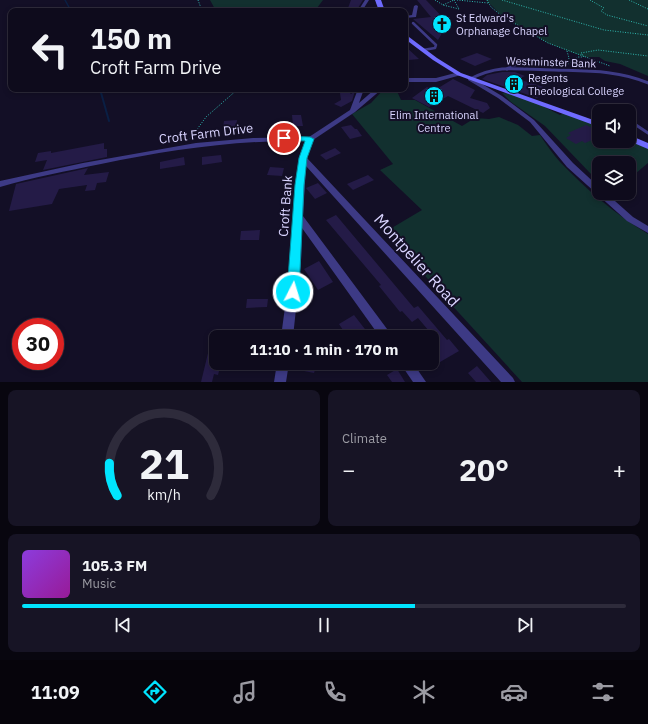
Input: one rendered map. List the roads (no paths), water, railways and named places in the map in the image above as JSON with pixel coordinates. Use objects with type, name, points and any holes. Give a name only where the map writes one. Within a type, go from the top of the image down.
[{"type":"main road","points":[[408,38],[459,74],[592,122]]},
{"type":"main road","points":[[636,141],[648,146]]},
{"type":"street","points":[[408,17],[414,16],[416,6]]},
{"type":"street","points":[[408,80],[436,80],[459,74]]},
{"type":"street","points":[[470,79],[500,97],[532,121],[570,165],[592,185]]},
{"type":"street","points":[[353,111],[360,92]]},
{"type":"street","points":[[310,139],[353,111],[375,92]]},
{"type":"street","name":"Croft Farm Drive","points":[[0,184],[105,160],[184,147],[275,138],[310,139]]},
{"type":"street","name":"Croft Bank","points":[[288,330],[295,270],[303,158],[310,139]]},
{"type":"street","name":"Montpelier Road","points":[[303,158],[508,382]]},
{"type":"street","points":[[609,200],[630,219],[648,230]]},
{"type":"street","points":[[298,216],[382,330]]},
{"type":"street","points":[[280,382],[282,370]]},
{"type":"street","points":[[411,370],[420,382]]},
{"type":"lane","points":[[413,23],[436,45],[435,48],[423,50]]},
{"type":"lane","points":[[507,69],[511,66],[526,62]]},
{"type":"lane","name":"Westminster Bank","points":[[470,79],[482,72],[507,69],[573,70],[633,76],[648,83]]},
{"type":"lane","points":[[636,126],[648,133]]},
{"type":"waterway","points":[[65,0],[69,8]]},
{"type":"waterway","points":[[101,92],[109,121]]},
{"type":"place","name":"St Edward's Orphanage Chapel","points":[[442,24]]},
{"type":"place","name":"Regents Theological College","points":[[514,84]]},
{"type":"place","name":"Elim International Centre","points":[[434,96]]}]
